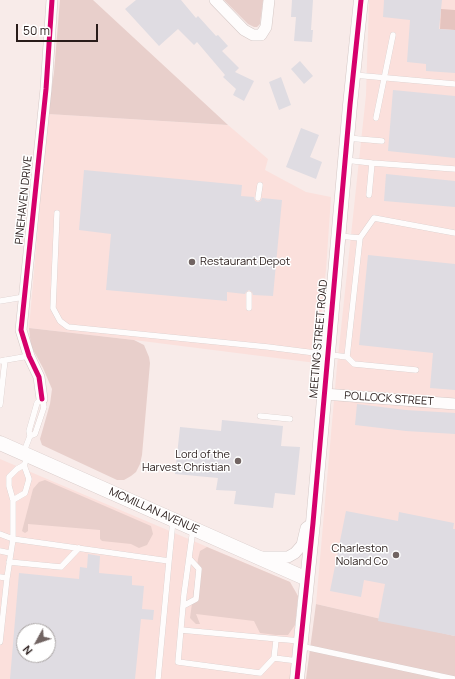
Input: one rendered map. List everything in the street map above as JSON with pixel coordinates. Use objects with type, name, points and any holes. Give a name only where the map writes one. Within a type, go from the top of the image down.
[{"type":"street","name":"PINEHAVEN DRIVE","points":[[42,399],[39,377],[29,356],[21,330],[46,89],[52,0]]},
{"type":"street","points":[[215,0],[244,30],[253,35],[261,34],[266,27],[269,0]]},
{"type":"street","name":"MEETING STREET ROAD","points":[[297,679],[313,523],[338,236],[361,0]]},
{"type":"street","name":"POLLOCK STREET","points":[[324,394],[455,404]]},
{"type":"street","name":"MCMILLAN AVENUE","points":[[0,443],[25,458],[193,528],[307,579]]},
{"type":"street","points":[[259,557],[288,557],[295,553],[302,545],[306,528],[313,523]]},
{"type":"lane","points":[[376,118],[392,35]]},
{"type":"lane","points":[[353,75],[455,84]]},
{"type":"lane","points":[[347,138],[382,141]]},
{"type":"lane","points":[[345,160],[455,169]]},
{"type":"lane","points":[[369,195],[372,163]]},
{"type":"lane","points":[[258,198],[260,185]]},
{"type":"lane","points":[[57,213],[53,308],[60,321],[68,327],[244,344],[328,354],[347,357],[354,364],[416,370]]},
{"type":"lane","points":[[347,357],[360,238],[374,218],[455,233]]},
{"type":"lane","points":[[338,236],[360,238]]},
{"type":"lane","points":[[249,308],[250,294]]},
{"type":"lane","points":[[0,301],[24,297]]},
{"type":"lane","points":[[0,405],[2,361],[29,356]]},
{"type":"lane","points":[[0,642],[2,607],[10,553],[14,539],[13,500],[9,486],[9,477],[25,458],[30,436],[35,434],[44,407],[42,399]]},
{"type":"lane","points":[[260,416],[290,419]]},
{"type":"lane","points":[[13,500],[25,492],[29,479],[25,458]]},
{"type":"lane","points":[[158,679],[173,520]]},
{"type":"lane","points":[[193,528],[183,606],[178,662],[260,673],[274,658],[276,640]]},
{"type":"lane","points":[[0,534],[14,539],[169,561]]},
{"type":"lane","points":[[9,562],[61,568],[79,548]]},
{"type":"lane","points":[[0,551],[10,553]]},
{"type":"lane","points":[[183,606],[196,599],[199,569],[189,558]]},
{"type":"lane","points":[[0,577],[7,578]]},
{"type":"lane","points":[[181,630],[301,643],[454,679]]},
{"type":"lane","points":[[274,658],[299,661]]},
{"type":"shaded area","points":[[60,0],[93,0],[228,125],[48,114],[54,72]]},
{"type":"shaded area","points":[[224,0],[263,0],[260,24],[257,27],[254,27],[248,24]]},
{"type":"shaded area","points":[[369,0],[455,0],[455,636],[316,604],[337,366],[366,95]]},
{"type":"shaded area","points":[[441,9],[455,10],[455,30],[440,29]]},
{"type":"shaded area","points":[[48,114],[228,125],[268,159],[265,170],[306,192],[331,197],[326,270],[316,363],[29,328]]},
{"type":"shaded area","points":[[29,328],[134,340],[144,345],[150,363],[142,455],[136,472],[131,476],[124,480],[117,480],[42,445],[40,439],[50,404],[52,389],[31,346]]},
{"type":"shaded area","points":[[0,459],[290,582],[298,596],[290,679],[0,679]]},
{"type":"shaded area","points":[[45,480],[151,526],[153,534],[147,545],[139,548],[131,544],[102,541],[100,539],[100,530],[28,524],[28,531],[25,533],[22,531],[33,489],[39,482]]},
{"type":"shaded area","points":[[207,547],[290,582],[298,596],[295,625],[288,635],[260,633],[254,621],[196,614],[200,624],[196,624],[190,618],[198,559],[200,551]]},
{"type":"shaded area","points":[[316,604],[455,636],[455,679],[306,679]]},
{"type":"building","points":[[136,0],[181,0],[196,18],[198,16],[216,36],[218,35],[228,46],[222,51],[239,68],[235,72],[254,81],[244,101],[233,95],[236,89],[223,77],[225,75],[197,42],[194,45],[178,29],[159,46],[125,9]]},
{"type":"building","points":[[292,0],[313,0],[311,30],[313,30],[312,42],[294,41],[296,17],[291,17]]},
{"type":"building","points":[[384,0],[442,0],[439,29],[455,30],[455,73],[426,71],[426,64],[407,62],[410,20],[383,17]]},
{"type":"building","points":[[300,61],[313,76],[304,84],[291,69]]},
{"type":"building","points":[[281,77],[291,105],[279,110],[269,82]]},
{"type":"building","points":[[393,90],[455,96],[455,158],[388,151]]},
{"type":"building","points":[[301,128],[319,135],[310,157],[322,162],[316,179],[286,167]]},
{"type":"building","name":"Restaurant Depot","points":[[84,170],[242,185],[241,196],[254,197],[255,201],[258,202],[261,201],[262,198],[282,200],[273,296],[253,295],[249,290],[245,294],[227,292],[227,301],[106,290],[111,234],[79,230]]},
{"type":"building","points":[[386,174],[455,181],[455,207],[384,201]]},
{"type":"building","points":[[368,255],[455,264],[455,390],[430,388],[433,353],[359,345]]},
{"type":"building","points":[[357,404],[406,410],[455,413],[455,434],[406,431],[355,425]]},
{"type":"building","name":"Lord of the Harvest Christian","points":[[222,420],[283,426],[281,446],[300,447],[295,495],[275,493],[273,508],[234,504],[236,491],[216,490],[218,478],[175,474],[180,427],[221,431]]},
{"type":"building","name":"Charleston Noland Co","points":[[346,511],[398,521],[399,512],[454,523],[455,636],[378,621],[385,584],[364,580],[361,597],[330,591]]},
{"type":"building","points":[[88,554],[100,556],[99,573],[132,576],[132,585],[144,586],[142,609],[154,610],[153,620],[141,619],[135,679],[10,679],[19,573],[79,579],[80,567],[87,568]]},
{"type":"cycle path","points":[[42,399],[39,377],[29,356],[21,330],[46,89],[52,0]]},
{"type":"cycle path","points":[[297,679],[313,523],[350,105],[361,0]]},
{"type":"place","name":"Restaurant Depot","points":[[192,262]]},
{"type":"place","name":"Lord of the Harvest Christian","points":[[238,461]]},
{"type":"place","name":"Charleston Noland Co","points":[[396,555]]}]
